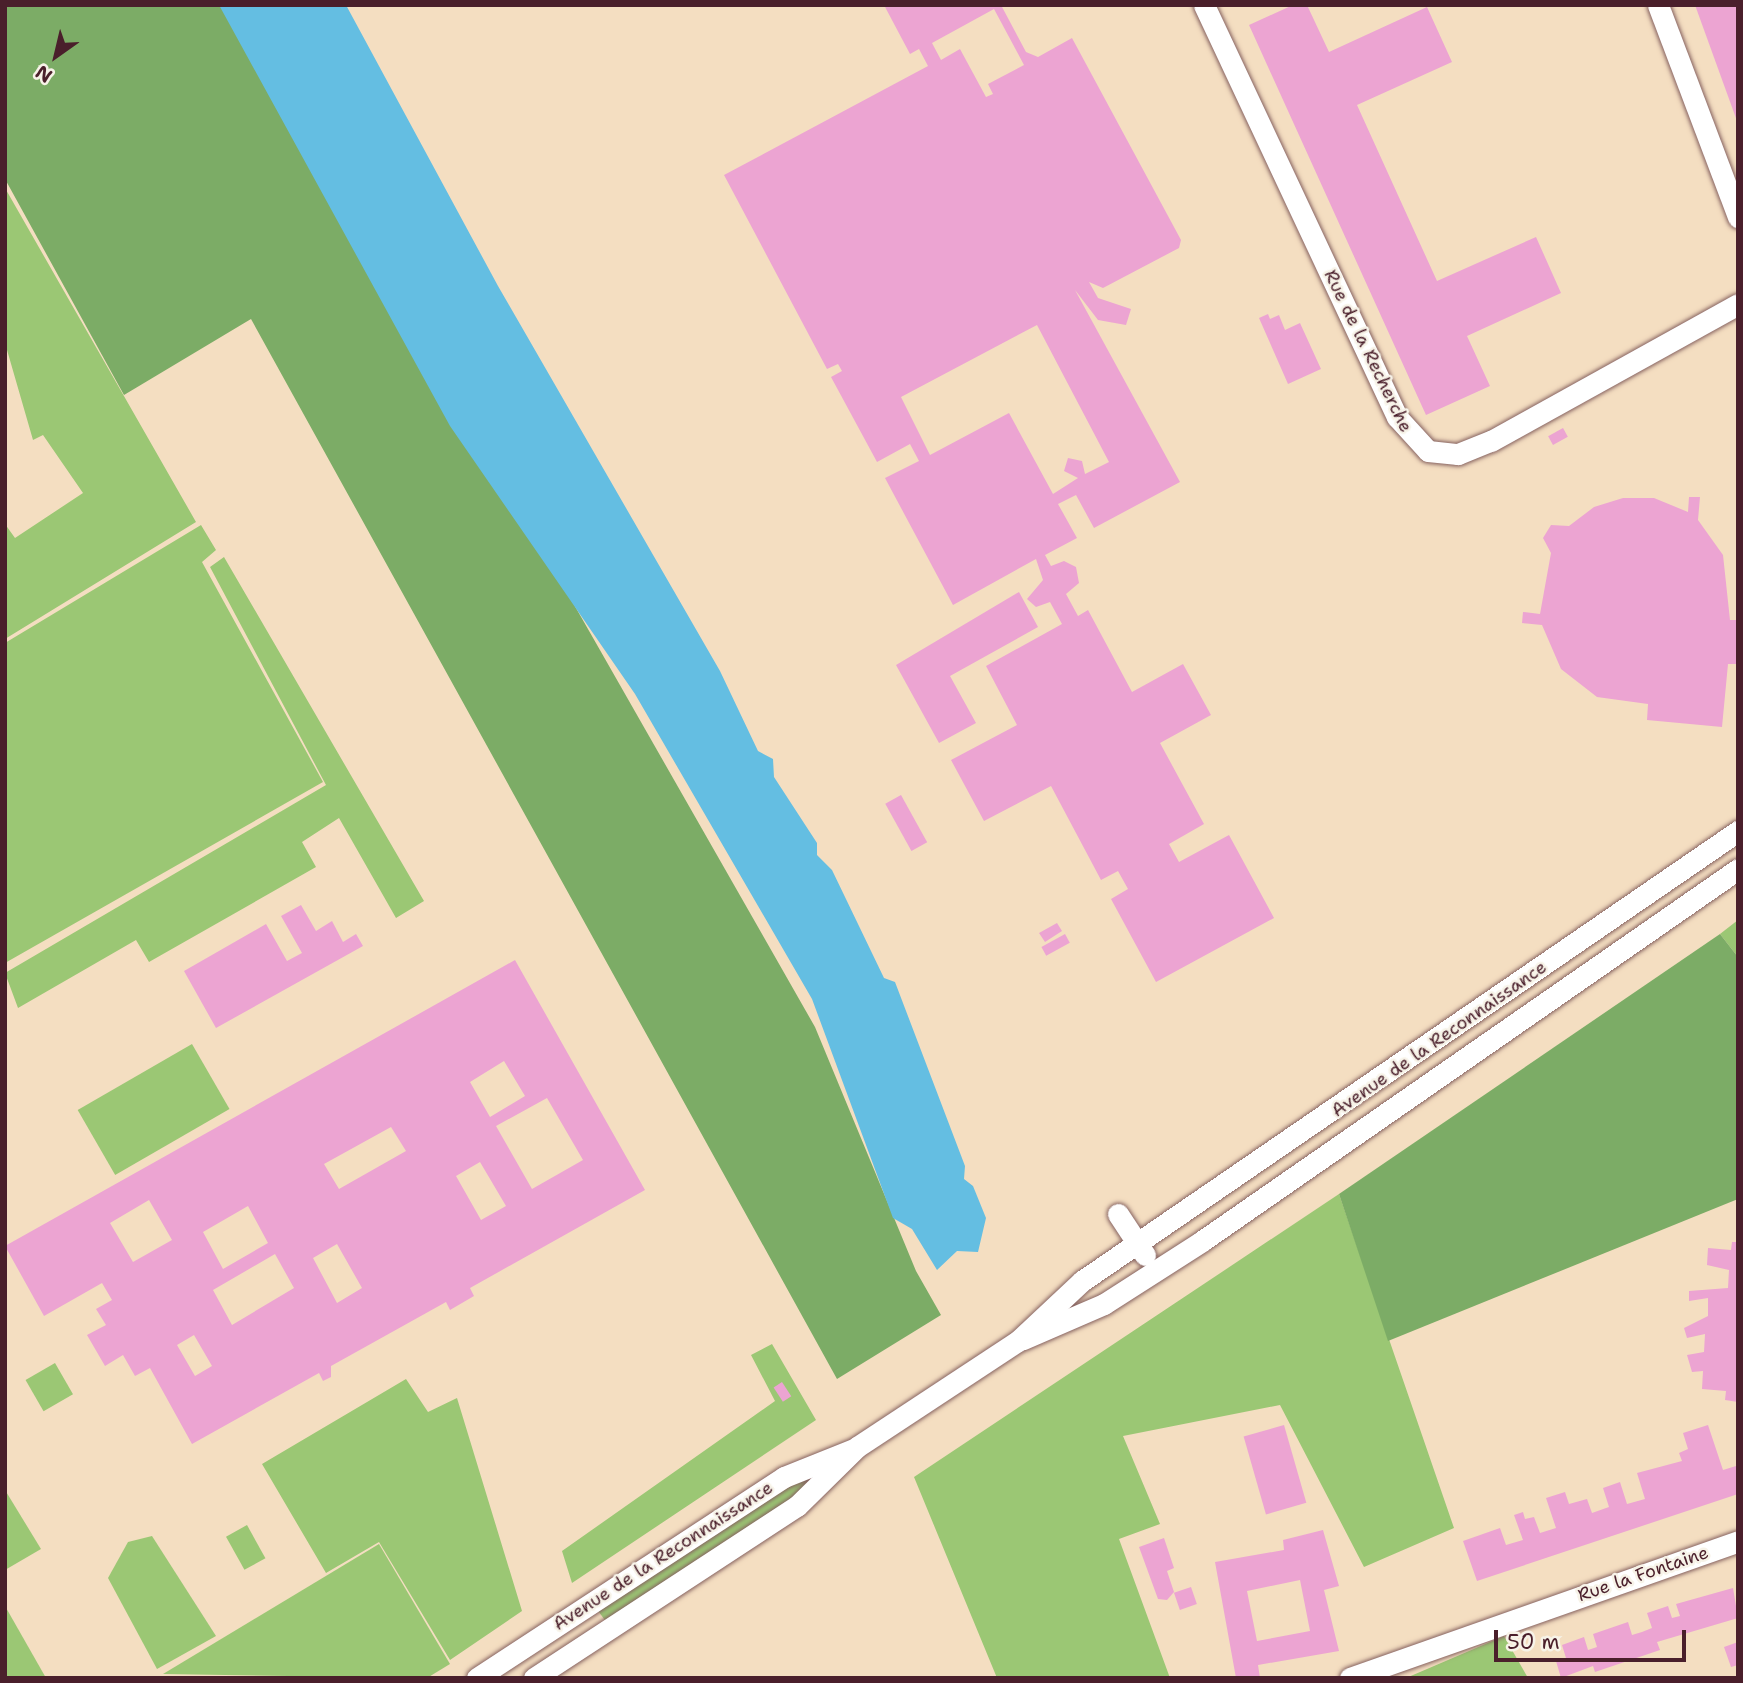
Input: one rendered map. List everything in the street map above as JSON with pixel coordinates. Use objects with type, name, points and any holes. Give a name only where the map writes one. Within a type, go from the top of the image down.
[{"type":"street","name":"Rue de la Recherche","points":[[1204,5],[1397,417],[1428,451],[1458,454],[1492,441],[1738,304]]},
{"type":"street","points":[[1658,5],[1738,217]]},
{"type":"street","name":"Avenue de la Reconnaissance","points":[[534,1678],[797,1506],[857,1447],[1018,1341],[1063,1296],[1738,831]]},
{"type":"street","name":"Avenue de la Reconnaissance","points":[[1018,1341],[1082,1317],[1156,1271],[1738,869]]},
{"type":"street","points":[[1118,1214],[1156,1271]]},
{"type":"street","name":"Avenue de la Reconnaissance","points":[[477,1678],[784,1476],[857,1447]]},
{"type":"street","name":"Rue la Fontaine","points":[[1350,1678],[1738,1541]]},
{"type":"green space","points":[[5,5],[232,5],[815,1027],[916,1271],[941,1315],[837,1379],[251,319],[124,395],[5,179]]},
{"type":"green space","points":[[5,188],[196,522],[5,639],[5,524],[15,538],[83,493],[43,435],[33,440],[5,343]]},
{"type":"green space","points":[[201,525],[216,550],[202,562],[323,782],[5,963],[5,643]]},
{"type":"green space","points":[[224,557],[424,901],[396,918],[339,818],[302,842],[316,867],[149,962],[136,940],[18,1008],[5,973],[326,785],[210,567]]},
{"type":"green space","points":[[1738,920],[1738,957],[1720,934]]},
{"type":"green space","points":[[1720,934],[1738,957],[1738,1199],[1388,1341],[1339,1194]]},
{"type":"green space","points":[[192,1044],[230,1109],[115,1175],[78,1110]]},
{"type":"green space","points":[[1339,1194],[1454,1528],[1364,1567],[1280,1405],[1123,1436],[1160,1524],[1119,1539],[1170,1678],[997,1678],[914,1477]]},
{"type":"green space","points":[[772,1344],[816,1420],[572,1583],[562,1551],[775,1401],[751,1355]]},
{"type":"green space","points":[[55,1363],[73,1394],[44,1411],[26,1380]]},
{"type":"green space","points":[[406,1379],[428,1412],[457,1398],[522,1611],[450,1660],[379,1542],[326,1573],[262,1464]]},
{"type":"green space","points":[[809,1476],[815,1481],[791,1502],[607,1623],[596,1608],[776,1490]]},
{"type":"green space","points":[[5,1490],[41,1549],[5,1570]]},
{"type":"green space","points":[[247,1525],[265,1558],[244,1570],[226,1537]]},
{"type":"green space","points":[[152,1536],[216,1636],[157,1669],[108,1578],[128,1542]]},
{"type":"green space","points":[[379,1544],[450,1664],[427,1678],[163,1674]]},
{"type":"green space","points":[[5,1606],[46,1678],[5,1678]]},
{"type":"green space","points":[[1504,1636],[1528,1678],[1406,1678]]},
{"type":"water","points":[[219,5],[346,5],[498,286],[720,671],[758,751],[773,759],[774,777],[817,843],[817,855],[832,870],[884,978],[895,982],[965,1166],[964,1179],[973,1186],[986,1218],[978,1252],[957,1251],[937,1270],[912,1229],[893,1218],[812,999],[635,694],[450,426]]},
{"type":"building","points":[[884,5],[1001,5],[1026,52],[1038,57],[1072,38],[1181,240],[1179,248],[1103,288],[1089,282],[1098,298],[1131,309],[1126,325],[1098,320],[1075,290],[1180,482],[1094,528],[1076,495],[1058,504],[1077,538],[1045,555],[1051,566],[1064,561],[1076,567],[1079,583],[1066,594],[1078,616],[1088,610],[1132,692],[1183,664],[1211,715],[1160,743],[1204,824],[1169,844],[1179,862],[1229,835],[1274,918],[1156,982],[1111,899],[1128,889],[1118,871],[1101,880],[1051,786],[984,821],[951,760],[1017,725],[986,666],[1062,624],[1050,602],[1036,607],[1027,599],[1043,580],[1036,559],[953,605],[885,478],[919,461],[910,444],[877,462],[831,377],[842,371],[838,364],[827,369],[724,175],[928,66],[919,49],[910,54]],"holes":[[[994,9],[1024,65],[988,84],[993,94],[986,97],[960,49],[941,60],[932,43]],[[1037,325],[1109,462],[1085,474],[1082,461],[1068,458],[1064,471],[1078,478],[1053,494],[1009,413],[930,455],[901,397]]]},
{"type":"building","points":[[1293,5],[1307,5],[1329,52],[1427,7],[1452,62],[1357,105],[1437,281],[1536,237],[1561,293],[1467,336],[1490,386],[1426,415],[1249,25]]},
{"type":"building","points":[[1695,5],[1738,5],[1738,121],[1737,121]]},
{"type":"building","points":[[1268,314],[1270,319],[1279,315],[1285,330],[1300,323],[1321,369],[1288,384],[1259,318]]},
{"type":"building","points":[[1563,428],[1568,437],[1553,445],[1548,436]]},
{"type":"building","points":[[1689,497],[1700,497],[1698,520],[1723,555],[1730,620],[1738,620],[1738,664],[1728,664],[1722,727],[1647,720],[1648,704],[1597,697],[1561,669],[1542,625],[1522,623],[1523,612],[1540,614],[1551,553],[1543,538],[1551,525],[1569,526],[1594,507],[1623,498],[1654,498],[1688,512]]},
{"type":"building","points":[[1019,592],[1038,627],[950,676],[976,723],[939,743],[896,665]]},
{"type":"building","points":[[901,795],[927,842],[911,851],[885,804]]},
{"type":"building","points":[[301,905],[316,931],[332,921],[343,942],[356,934],[363,946],[216,1028],[184,971],[266,924],[287,961],[302,953],[281,916]]},
{"type":"building","points":[[1057,923],[1062,931],[1045,942],[1039,933]]},
{"type":"building","points":[[1065,934],[1070,943],[1046,956],[1041,947]]},
{"type":"building","points":[[515,960],[645,1190],[470,1288],[474,1296],[450,1310],[446,1302],[331,1366],[331,1377],[323,1381],[319,1373],[192,1444],[150,1368],[135,1376],[123,1355],[105,1366],[87,1335],[106,1325],[96,1309],[112,1300],[102,1283],[44,1316],[5,1246]],"holes":[[[504,1061],[525,1096],[490,1117],[470,1082]],[[547,1098],[583,1160],[532,1189],[496,1126]],[[391,1127],[406,1151],[339,1189],[324,1164]],[[480,1162],[506,1206],[481,1220],[456,1176]],[[149,1200],[172,1240],[133,1262],[110,1223]],[[248,1206],[268,1243],[223,1269],[203,1232]],[[337,1244],[362,1288],[337,1303],[313,1258]],[[275,1254],[294,1288],[232,1325],[213,1290]],[[194,1335],[212,1366],[195,1376],[177,1345]]]},
{"type":"building","points":[[1732,1242],[1738,1242],[1738,1402],[1725,1400],[1726,1391],[1702,1389],[1703,1371],[1692,1372],[1687,1355],[1704,1352],[1705,1334],[1687,1338],[1684,1328],[1708,1316],[1708,1298],[1689,1301],[1689,1291],[1728,1288],[1729,1270],[1707,1265],[1708,1248],[1731,1250]]},
{"type":"building","points":[[782,1382],[791,1396],[783,1402],[774,1387]]},
{"type":"building","points":[[1284,1425],[1306,1503],[1266,1514],[1244,1437]]},
{"type":"building","points":[[1708,1425],[1723,1470],[1736,1466],[1738,1494],[1477,1581],[1463,1541],[1500,1528],[1506,1545],[1523,1540],[1514,1515],[1523,1512],[1525,1519],[1534,1517],[1540,1533],[1556,1528],[1546,1498],[1565,1492],[1569,1504],[1587,1499],[1592,1513],[1609,1507],[1603,1488],[1620,1482],[1627,1504],[1645,1499],[1637,1473],[1682,1461],[1679,1453],[1688,1449],[1683,1433]]},
{"type":"building","points":[[1323,1530],[1339,1586],[1324,1590],[1339,1651],[1258,1665],[1260,1678],[1236,1678],[1215,1562],[1284,1550],[1283,1540]],"holes":[[[1300,1580],[1310,1631],[1257,1641],[1247,1591]]]},
{"type":"building","points":[[1164,1538],[1174,1568],[1167,1571],[1174,1592],[1167,1600],[1158,1599],[1139,1547]]},
{"type":"building","points":[[1191,1587],[1197,1604],[1180,1610],[1174,1593]]},
{"type":"building","points":[[1733,1588],[1738,1618],[1657,1642],[1660,1650],[1595,1672],[1593,1666],[1561,1678],[1556,1661],[1566,1658],[1562,1645],[1584,1637],[1588,1650],[1597,1647],[1593,1634],[1628,1622],[1632,1635],[1642,1632],[1652,1628],[1647,1613],[1668,1606],[1672,1618],[1680,1616],[1676,1604]]},
{"type":"building","points":[[1738,1642],[1738,1665],[1731,1667],[1724,1647]]}]
